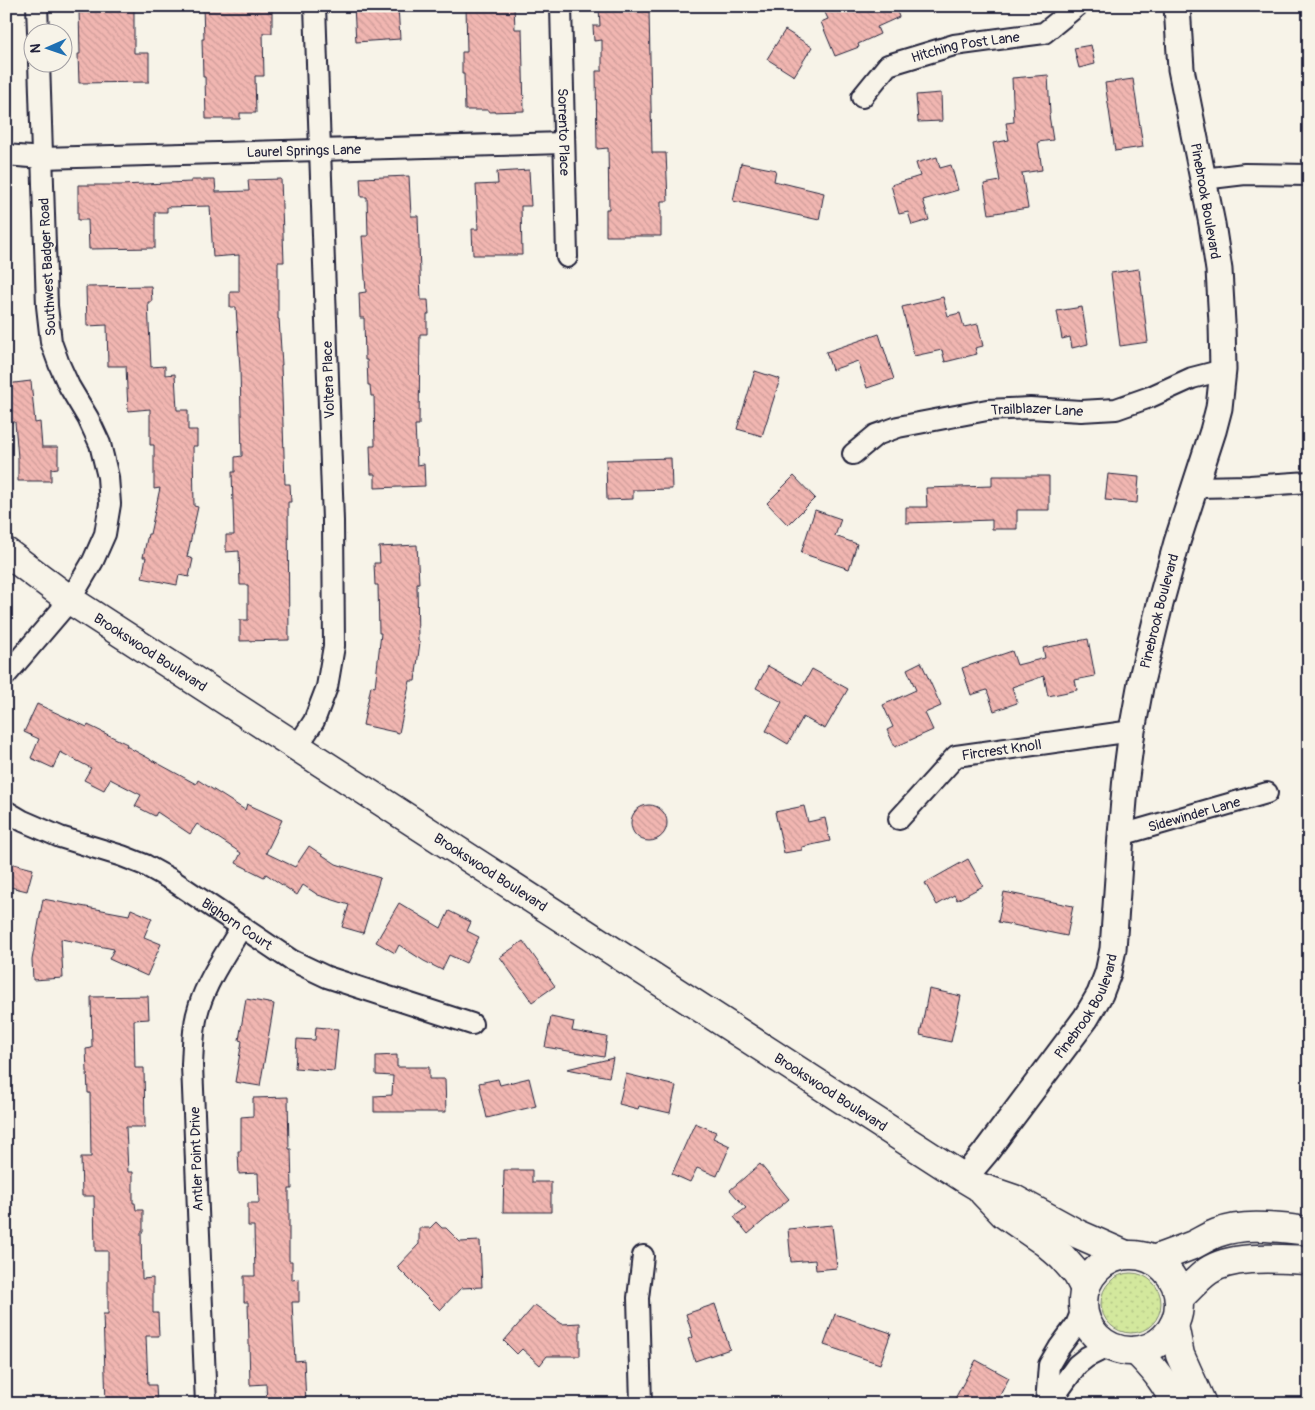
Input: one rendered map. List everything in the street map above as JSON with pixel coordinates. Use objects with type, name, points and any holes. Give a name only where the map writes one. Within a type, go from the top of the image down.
[{"type":"main road","name":"Brookswood Boulevard","points":[[6,552],[70,600],[971,1182],[1014,1199],[1078,1234],[1126,1255]]},
{"type":"main road","name":"Brookswood Boulevard","points":[[971,1182],[1004,1214],[1046,1243],[1062,1257],[1077,1274],[1084,1299]]},
{"type":"main road","points":[[1153,1260],[1194,1244],[1218,1232],[1249,1226],[1309,1231]]},
{"type":"main road","points":[[1126,1255],[1144,1256],[1153,1260],[1168,1272],[1174,1280],[1179,1298],[1179,1307],[1174,1326],[1162,1340],[1146,1349],[1136,1351],[1118,1350],[1109,1346],[1094,1334],[1089,1326],[1084,1299],[1088,1280],[1108,1260],[1126,1255]]},
{"type":"main road","points":[[1179,1298],[1210,1270],[1231,1262],[1254,1259],[1309,1260]]},
{"type":"main road","points":[[1174,1326],[1180,1355],[1202,1404]]},
{"type":"main road","points":[[1136,1351],[1163,1380],[1176,1404]]},
{"type":"street","points":[[37,6],[38,22]]},
{"type":"street","name":"Voltera Place","points":[[297,747],[314,722],[326,687],[334,646],[333,521],[315,6]]},
{"type":"street","name":"Sorrento Place","points":[[561,6],[567,257]]},
{"type":"street","name":"Hitching Post Lane","points":[[862,97],[888,65],[954,45],[1044,33],[1077,6]]},
{"type":"street","name":"Pinebrook Boulevard","points":[[971,1182],[985,1153],[1086,1018],[1100,994],[1108,972],[1113,949],[1121,835],[1132,731],[1160,604],[1177,542],[1219,408],[1223,370],[1219,270],[1212,224],[1181,69],[1177,6]]},
{"type":"street","name":"Southwest Badger Road","points":[[6,675],[70,600],[93,561],[105,534],[110,504],[108,477],[100,444],[88,418],[69,386],[51,342],[39,72]]},
{"type":"street","name":"Laurel Springs Lane","points":[[6,155],[42,158],[564,143]]},
{"type":"street","points":[[1203,179],[1245,174],[1309,175]]},
{"type":"street","name":"Trailblazer Lane","points":[[853,454],[876,435],[898,427],[987,410],[1030,408],[1116,409],[1150,398],[1192,378],[1223,370]]},
{"type":"street","points":[[1195,487],[1309,482]]},
{"type":"street","name":"Fircrest Knoll","points":[[898,819],[956,756],[1132,731]]},
{"type":"street","name":"Sidewinder Lane","points":[[1121,835],[1267,793]]},
{"type":"street","name":"Bighorn Court","points":[[6,811],[60,837],[145,865],[172,880],[292,960],[327,977],[472,1024]]},
{"type":"street","name":"Antler Point Drive","points":[[206,1404],[192,1065],[194,1036],[198,1008],[214,972],[242,926]]},
{"type":"street","points":[[641,1404],[638,1298],[643,1256]]},
{"type":"street","points":[[1047,1404],[1049,1365],[1058,1348],[1076,1325],[1084,1299]]},
{"type":"street","points":[[1047,1404],[1077,1365],[1087,1357],[1109,1346]]},
{"type":"green space","points":[[1131,1273],[1143,1275],[1156,1286],[1161,1303],[1159,1315],[1148,1328],[1131,1333],[1119,1331],[1106,1320],[1101,1303],[1103,1291],[1114,1278]]},
{"type":"building","points":[[203,6],[272,6],[272,33],[263,33],[264,76],[255,76],[256,113],[240,113],[240,119],[206,119],[205,77],[203,77]]},
{"type":"building","points":[[354,6],[398,6],[400,39],[356,42]]},
{"type":"building","points":[[466,6],[514,6],[515,29],[522,29],[524,111],[489,112],[489,110],[465,110],[462,52],[467,52]]},
{"type":"building","points":[[624,6],[625,12],[649,11],[652,153],[666,153],[668,201],[661,201],[661,236],[606,236],[606,209],[609,209],[608,148],[597,149],[596,71],[602,71],[602,40],[594,41],[593,26],[600,26],[599,7]]},
{"type":"building","points":[[822,6],[895,6],[899,17],[877,27],[880,34],[858,44],[859,47],[835,56],[821,22],[828,19]]},
{"type":"building","points":[[134,9],[134,53],[149,53],[149,82],[79,83],[79,10]]},
{"type":"building","points":[[785,30],[812,47],[794,76],[767,59]]},
{"type":"building","points":[[1091,45],[1095,64],[1079,68],[1074,48]]},
{"type":"building","points":[[1048,75],[1049,115],[1053,140],[1038,142],[1042,170],[1022,173],[1028,208],[989,214],[984,184],[1000,181],[993,143],[1009,140],[1006,123],[1014,122],[1012,78]]},
{"type":"building","points":[[1133,79],[1143,147],[1115,151],[1105,83]]},
{"type":"building","points":[[941,93],[942,121],[918,122],[916,95]]},
{"type":"building","points":[[937,157],[940,168],[951,165],[958,190],[923,200],[929,220],[912,225],[908,212],[899,214],[891,185],[920,176],[916,163]]},
{"type":"building","points":[[741,163],[776,170],[774,181],[824,193],[819,220],[733,201]]},
{"type":"building","points":[[529,170],[531,206],[521,206],[522,255],[473,255],[472,229],[478,229],[476,185],[498,184],[497,172]]},
{"type":"building","points":[[409,176],[411,216],[418,216],[421,300],[428,300],[429,314],[427,314],[427,334],[420,334],[419,425],[415,425],[417,465],[424,464],[425,486],[375,488],[375,474],[371,474],[370,446],[375,446],[374,396],[371,396],[370,385],[368,385],[367,360],[365,360],[364,318],[360,318],[359,293],[366,292],[362,236],[368,236],[367,197],[361,197],[360,178]]},
{"type":"building","points":[[281,179],[284,262],[278,262],[278,319],[282,365],[285,484],[290,484],[291,502],[288,502],[289,640],[240,641],[240,620],[248,620],[248,585],[240,585],[239,551],[226,552],[226,535],[234,535],[232,472],[235,472],[235,457],[242,456],[240,369],[236,307],[230,307],[230,292],[239,292],[239,255],[213,257],[210,206],[167,207],[167,212],[155,212],[155,248],[89,249],[88,220],[78,220],[78,185],[121,185],[215,180],[216,192],[249,191],[248,180]]},
{"type":"building","points":[[1139,269],[1148,342],[1120,346],[1111,273]]},
{"type":"building","points":[[151,286],[152,302],[148,302],[151,367],[165,366],[165,375],[175,374],[177,410],[188,410],[188,430],[197,430],[197,446],[193,446],[194,506],[198,507],[187,557],[193,559],[189,577],[179,575],[177,585],[142,578],[146,557],[143,557],[160,488],[154,489],[154,445],[150,445],[150,409],[128,411],[126,366],[108,366],[107,325],[87,326],[86,287]]},
{"type":"building","points":[[943,297],[948,316],[960,313],[964,327],[978,324],[983,346],[975,348],[977,354],[945,362],[942,350],[914,356],[902,307]]},
{"type":"building","points":[[1082,307],[1088,344],[1072,348],[1070,337],[1062,339],[1057,311]]},
{"type":"building","points":[[879,334],[894,379],[867,388],[858,361],[832,370],[826,352]]},
{"type":"building","points":[[755,371],[780,379],[762,436],[737,429]]},
{"type":"building","points":[[31,381],[35,423],[40,422],[42,447],[58,447],[58,468],[51,469],[51,481],[18,481],[15,422],[6,422],[6,384]]},
{"type":"building","points":[[671,458],[672,489],[633,490],[633,499],[607,500],[606,460]]},
{"type":"building","points":[[1108,474],[1139,477],[1137,503],[1105,500]]},
{"type":"building","points":[[794,476],[815,498],[788,525],[767,503]]},
{"type":"building","points":[[992,476],[1049,476],[1049,510],[1017,510],[1017,529],[992,529],[992,520],[906,523],[906,507],[927,507],[926,488],[992,486]]},
{"type":"building","points":[[815,510],[841,519],[835,536],[857,544],[849,569],[801,553]]},
{"type":"building","points":[[417,545],[419,583],[417,583],[418,641],[420,642],[415,681],[410,681],[399,733],[363,725],[371,686],[375,687],[381,633],[379,633],[378,585],[375,585],[374,563],[380,563],[379,547]]},
{"type":"building","points":[[1088,639],[1095,676],[1075,680],[1077,690],[1048,696],[1044,676],[1012,687],[1017,703],[994,711],[987,690],[971,695],[962,668],[1012,651],[1017,665],[1045,658],[1043,648]]},
{"type":"building","points":[[921,662],[941,706],[925,713],[933,730],[895,747],[887,730],[893,727],[883,705],[916,690],[907,669]]},
{"type":"building","points":[[768,666],[803,685],[812,669],[848,689],[825,729],[803,717],[788,744],[766,731],[782,702],[756,688]]},
{"type":"building","points":[[37,704],[87,727],[88,725],[127,744],[126,746],[196,784],[198,780],[245,810],[247,804],[282,820],[266,853],[295,867],[309,846],[336,864],[380,878],[363,933],[342,927],[349,905],[318,895],[303,885],[297,895],[266,874],[264,877],[236,863],[241,853],[197,824],[190,834],[157,812],[155,816],[135,806],[141,795],[110,779],[104,790],[84,780],[91,768],[60,752],[53,768],[31,758],[39,739],[24,732]]},
{"type":"building","points":[[649,805],[656,806],[662,810],[666,816],[666,830],[662,836],[656,840],[649,841],[642,840],[636,836],[632,830],[631,823],[632,816],[636,810],[642,806]]},
{"type":"building","points":[[804,806],[808,822],[825,818],[830,841],[802,847],[802,850],[784,853],[775,812]]},
{"type":"building","points":[[968,859],[983,886],[957,900],[954,895],[937,905],[925,883]]},
{"type":"building","points":[[6,862],[33,869],[27,891],[6,886]]},
{"type":"building","points":[[1004,892],[1073,906],[1067,936],[998,922]]},
{"type":"building","points":[[43,899],[129,915],[131,909],[152,918],[144,937],[161,944],[147,976],[109,959],[114,949],[61,939],[63,978],[33,980],[32,960]]},
{"type":"building","points":[[399,903],[441,928],[449,911],[471,922],[467,931],[479,937],[466,963],[449,955],[442,970],[399,945],[395,953],[376,942]]},
{"type":"building","points":[[523,941],[555,986],[532,1002],[500,957]]},
{"type":"building","points":[[929,989],[961,996],[951,1042],[920,1035]]},
{"type":"building","points":[[148,996],[149,1019],[134,1020],[135,1068],[144,1068],[145,1127],[126,1127],[128,1172],[133,1172],[133,1203],[135,1203],[136,1210],[143,1210],[143,1232],[141,1232],[142,1279],[153,1278],[153,1313],[158,1313],[159,1336],[146,1336],[148,1385],[156,1385],[157,1404],[106,1404],[103,1314],[108,1314],[108,1251],[95,1251],[94,1196],[82,1196],[81,1157],[91,1157],[90,1093],[88,1093],[86,1049],[92,1048],[91,997]]},
{"type":"building","points":[[246,999],[274,1004],[260,1086],[235,1082],[242,1041],[239,1040]]},
{"type":"building","points":[[551,1017],[574,1022],[572,1031],[607,1037],[604,1057],[545,1047]]},
{"type":"building","points":[[316,1027],[338,1029],[334,1071],[295,1068],[297,1039],[315,1040]]},
{"type":"building","points":[[397,1055],[397,1067],[429,1067],[429,1079],[445,1079],[446,1112],[374,1112],[374,1096],[392,1095],[393,1076],[376,1075],[376,1056]]},
{"type":"building","points":[[613,1058],[609,1077],[567,1069]]},
{"type":"building","points":[[626,1074],[676,1086],[670,1113],[639,1106],[638,1109],[619,1104]]},
{"type":"building","points":[[529,1078],[536,1106],[487,1118],[479,1083],[498,1079],[500,1085]]},
{"type":"building","points":[[288,1097],[292,1189],[289,1189],[289,1261],[292,1261],[292,1280],[299,1279],[299,1302],[292,1302],[295,1361],[304,1360],[306,1404],[267,1404],[266,1384],[250,1385],[248,1302],[244,1302],[244,1276],[255,1276],[254,1226],[248,1226],[248,1203],[259,1203],[258,1173],[239,1174],[238,1151],[241,1151],[241,1117],[253,1116],[253,1098]]},
{"type":"building","points":[[695,1123],[716,1132],[713,1138],[730,1146],[717,1176],[697,1168],[690,1182],[672,1174]]},
{"type":"building","points":[[760,1164],[789,1199],[748,1234],[734,1217],[746,1208],[730,1190]]},
{"type":"building","points":[[504,1170],[532,1170],[532,1182],[551,1182],[551,1212],[503,1212]]},
{"type":"building","points":[[436,1222],[442,1228],[446,1228],[460,1242],[480,1241],[482,1287],[461,1288],[440,1310],[397,1267],[419,1244],[419,1228],[430,1228]]},
{"type":"building","points":[[832,1225],[837,1268],[816,1270],[815,1260],[791,1262],[788,1229]]},
{"type":"building","points":[[715,1304],[730,1349],[695,1361],[688,1339],[693,1337],[686,1314]]},
{"type":"building","points":[[535,1305],[562,1324],[580,1323],[580,1356],[547,1356],[540,1365],[522,1349],[517,1354],[504,1341]]},
{"type":"building","points":[[835,1314],[891,1333],[880,1364],[824,1345]]},
{"type":"building","points":[[976,1360],[1009,1378],[997,1401],[987,1396],[983,1404],[952,1404]]}]
